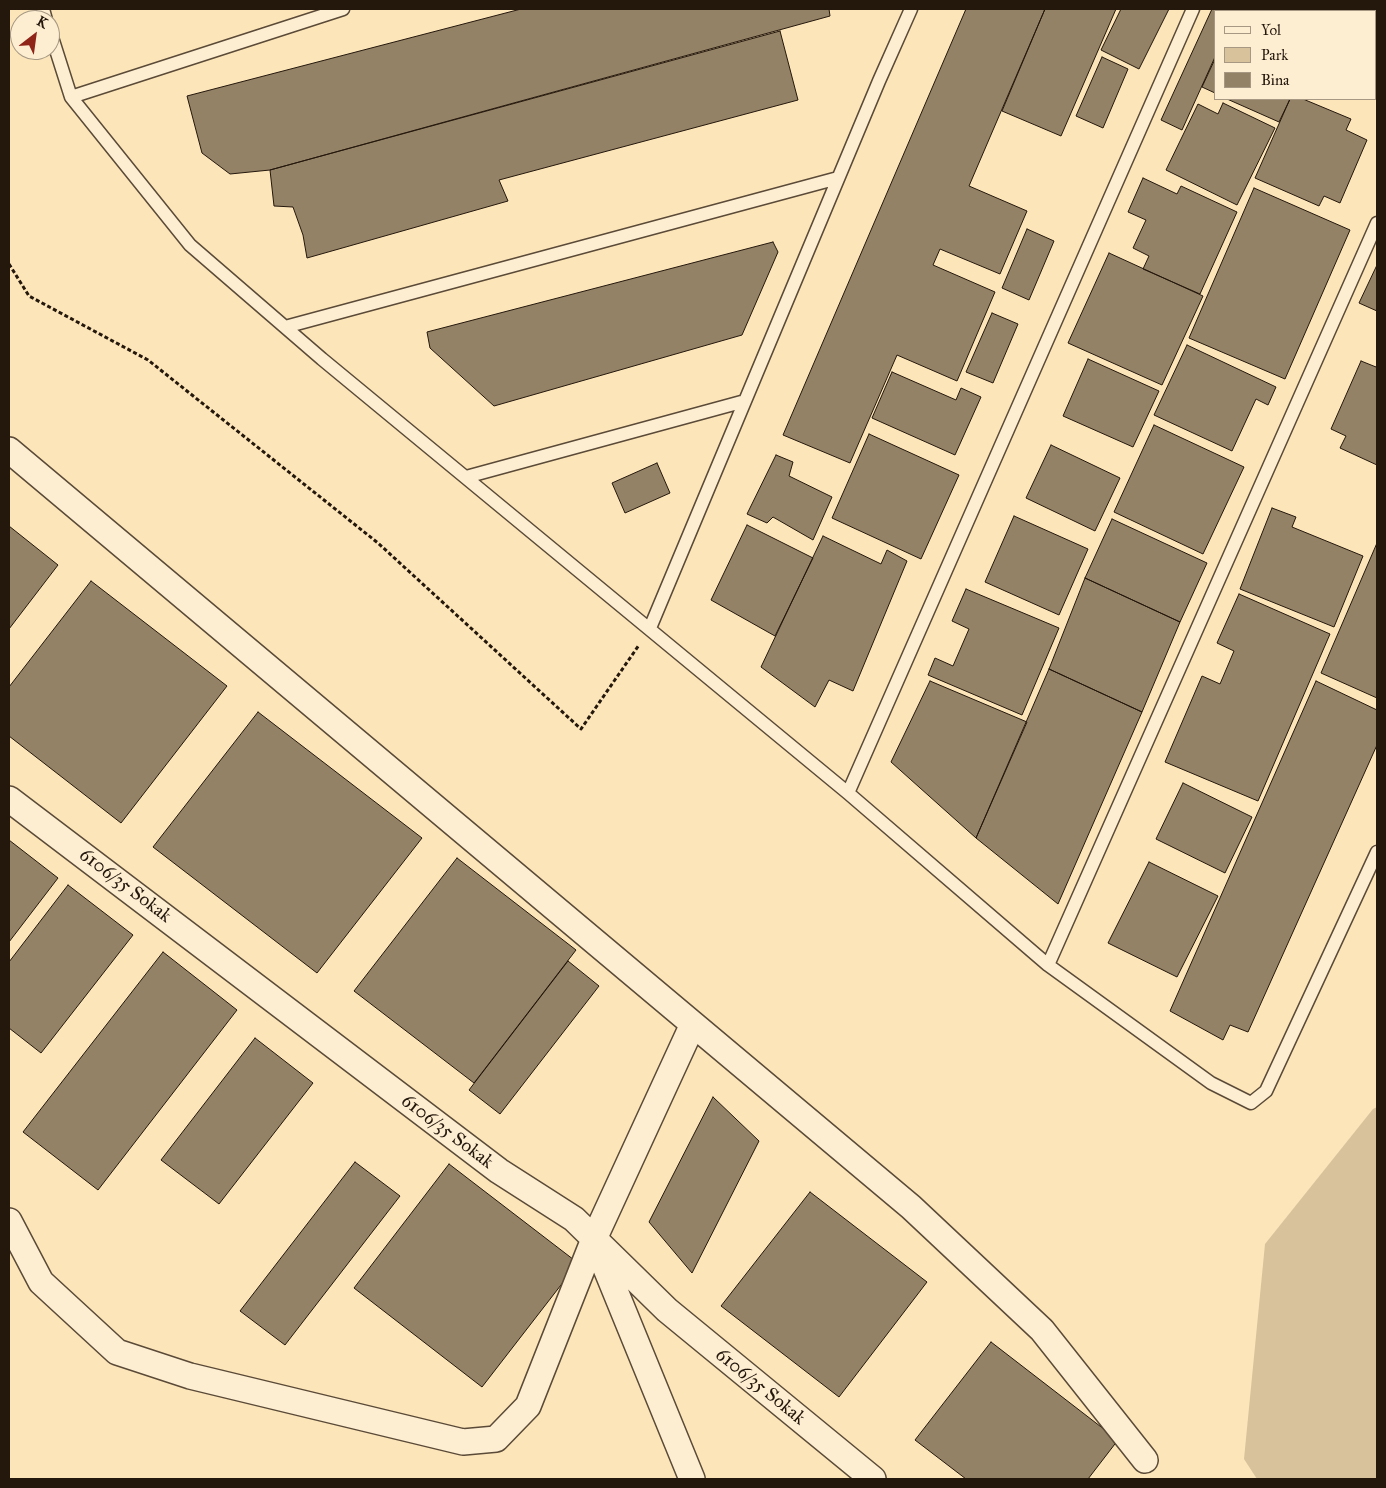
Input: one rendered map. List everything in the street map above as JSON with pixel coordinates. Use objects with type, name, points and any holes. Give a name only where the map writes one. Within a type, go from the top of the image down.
[{"type":"street","points":[[9,450],[911,1207],[1042,1330],[1144,1460]]},
{"type":"street","name":"6106/35 Sokak","points":[[9,799],[499,1171],[574,1219],[667,1310],[873,1479]]},
{"type":"street","points":[[9,1221],[41,1282],[117,1352],[190,1376],[463,1442],[496,1439],[528,1406],[594,1239],[693,1024]]},
{"type":"street","points":[[594,1239],[692,1479]]},
{"type":"lane","points":[[72,97],[343,9]]},
{"type":"lane","points":[[650,628],[838,178],[911,9]]},
{"type":"lane","points":[[848,793],[1193,9]]},
{"type":"lane","points":[[60,60],[72,97],[190,245],[285,327],[848,793],[1048,965],[1211,1083],[1251,1103],[1266,1091],[1377,852]]},
{"type":"lane","points":[[285,327],[838,178]]},
{"type":"lane","points":[[1048,965],[1377,223]]},
{"type":"lane","points":[[466,477],[745,401]]},
{"type":"path","points":[[9,264],[29,296],[148,360],[378,543],[581,729],[650,628]]},
{"type":"green space","points":[[1377,1107],[1377,1479],[1257,1479],[1244,1459],[1265,1244],[1373,1109]]},
{"type":"building","points":[[521,9],[829,9],[830,16],[270,170],[230,174],[202,153],[187,96]]},
{"type":"building","points":[[966,9],[1045,9],[969,186],[1027,211],[1000,274],[940,249],[933,265],[995,292],[957,381],[897,355],[850,463],[783,435]]},
{"type":"building","points":[[1045,9],[1116,9],[1061,136],[1002,111]]},
{"type":"building","points":[[1121,9],[1169,9],[1139,69],[1101,50]]},
{"type":"building","points":[[1212,9],[1236,9],[1214,10],[1214,59],[1182,130],[1161,120]]},
{"type":"building","points":[[1236,9],[1329,9],[1328,10]]},
{"type":"building","points":[[1353,9],[1377,9],[1377,18],[1376,10]]},
{"type":"building","points":[[780,31],[798,100],[499,180],[508,201],[307,258],[303,235],[293,207],[274,206],[270,170]]},
{"type":"building","points":[[1102,57],[1128,69],[1103,128],[1076,116]]},
{"type":"building","points":[[1214,61],[1214,93],[1202,87]]},
{"type":"building","points":[[1229,100],[1290,100],[1279,122]]},
{"type":"building","points":[[1290,100],[1305,100],[1351,119],[1346,130],[1367,140],[1340,203],[1324,196],[1319,206],[1255,178]]},
{"type":"building","points":[[1223,103],[1275,128],[1237,205],[1166,170],[1198,104],[1218,114]]},
{"type":"building","points":[[1143,178],[1177,194],[1181,186],[1237,212],[1200,294],[1143,269],[1149,256],[1133,248],[1146,220],[1128,212]]},
{"type":"building","points":[[1254,188],[1350,230],[1285,379],[1189,338]]},
{"type":"building","points":[[1027,229],[1054,241],[1029,300],[1002,288]]},
{"type":"building","points":[[773,242],[778,252],[742,335],[494,406],[430,348],[427,332]]},
{"type":"building","points":[[1109,253],[1203,296],[1162,385],[1068,343]]},
{"type":"building","points":[[1377,265],[1377,311],[1359,303]]},
{"type":"building","points":[[992,313],[1018,324],[993,383],[966,372]]},
{"type":"building","points":[[1187,345],[1276,387],[1268,405],[1256,399],[1232,451],[1154,415]]},
{"type":"building","points":[[1088,359],[1159,391],[1133,447],[1063,416]]},
{"type":"building","points":[[1361,361],[1376,367],[1377,365],[1377,465],[1340,448],[1346,436],[1331,429]]},
{"type":"building","points":[[892,372],[956,400],[961,388],[981,397],[955,455],[872,418]]},
{"type":"building","points":[[1154,425],[1244,467],[1203,554],[1114,512]]},
{"type":"building","points":[[869,434],[959,475],[921,559],[832,518]]},
{"type":"building","points":[[1051,445],[1120,478],[1095,531],[1026,498]]},
{"type":"building","points":[[776,455],[793,462],[789,476],[832,497],[813,540],[773,517],[767,523],[747,514]]},
{"type":"building","points":[[657,463],[670,493],[625,513],[612,483]]},
{"type":"building","points":[[1272,508],[1296,517],[1292,527],[1363,556],[1334,627],[1240,589]]},
{"type":"building","points":[[1014,516],[1088,549],[1059,615],[985,582]]},
{"type":"building","points":[[1112,519],[1207,563],[1180,622],[1085,578]]},
{"type":"building","points":[[747,525],[813,558],[775,636],[711,600]]},
{"type":"building","points":[[9,526],[58,565],[9,629]]},
{"type":"building","points":[[823,536],[881,564],[887,550],[907,561],[853,691],[829,680],[815,707],[761,667]]},
{"type":"building","points":[[1377,543],[1377,698],[1321,673]]},
{"type":"building","points":[[1085,578],[1180,622],[1142,712],[1049,669]]},
{"type":"building","points":[[91,581],[227,686],[121,823],[9,736],[9,687]]},
{"type":"building","points":[[966,589],[1059,628],[1022,715],[928,675],[935,658],[953,666],[969,629],[952,621]]},
{"type":"building","points":[[1239,594],[1330,634],[1258,801],[1165,762],[1202,676],[1220,684],[1234,651],[1217,643]]},
{"type":"building","points":[[1049,669],[1142,712],[1058,904],[976,838]]},
{"type":"building","points":[[930,681],[1027,722],[976,838],[891,762]]},
{"type":"building","points":[[1316,681],[1377,710],[1377,745],[1248,1032],[1230,1025],[1223,1040],[1170,1011]]},
{"type":"building","points":[[258,712],[422,838],[317,973],[153,847]]},
{"type":"building","points":[[1183,783],[1252,817],[1225,873],[1156,839]]},
{"type":"building","points":[[9,840],[58,878],[9,942]]},
{"type":"building","points":[[457,858],[576,950],[474,1083],[354,991]]},
{"type":"building","points":[[1149,862],[1218,896],[1177,977],[1108,943]]},
{"type":"building","points":[[68,885],[133,935],[41,1053],[9,1028],[9,962]]},
{"type":"building","points":[[163,952],[237,1010],[98,1190],[23,1132]]},
{"type":"building","points":[[568,961],[599,986],[500,1114],[469,1090]]},
{"type":"building","points":[[255,1038],[313,1083],[219,1204],[161,1160]]},
{"type":"building","points":[[713,1097],[759,1141],[692,1273],[649,1222]]},
{"type":"building","points":[[355,1162],[400,1196],[285,1345],[240,1311]]},
{"type":"building","points":[[449,1164],[578,1263],[482,1387],[354,1288]]},
{"type":"building","points":[[810,1192],[927,1282],[839,1397],[721,1306]]},
{"type":"building","points":[[991,1342],[1118,1440],[1088,1479],[966,1479],[915,1440]]}]
